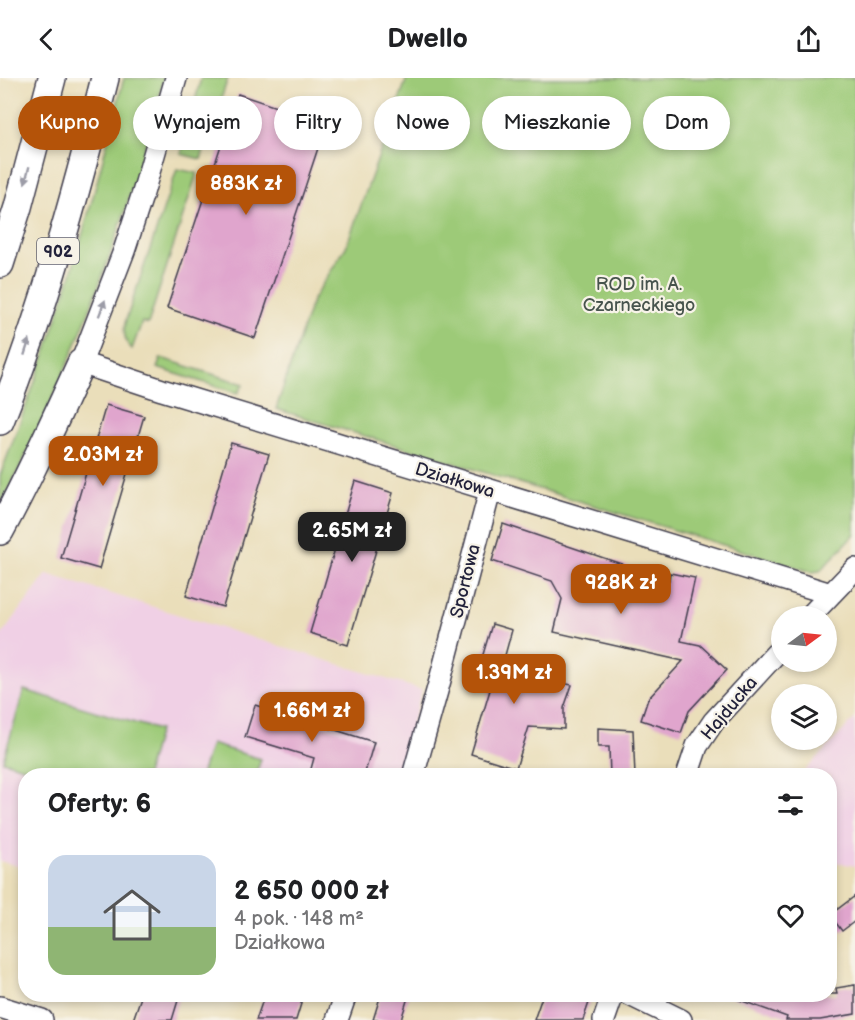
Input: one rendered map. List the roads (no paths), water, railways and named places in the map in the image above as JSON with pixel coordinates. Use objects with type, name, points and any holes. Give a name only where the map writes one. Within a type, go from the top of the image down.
[{"type":"main road","points":[[0,264],[18,207],[52,78]]},
{"type":"main road","name":"902","points":[[0,422],[17,379],[67,221],[105,78]]},
{"type":"main road","points":[[0,531],[52,428],[81,363]]},
{"type":"street","points":[[81,363],[124,251],[176,78]]},
{"type":"street","name":"Działkowa","points":[[81,363],[162,390],[831,594]]},
{"type":"street","name":"Sportowa","points":[[415,768],[490,490]]},
{"type":"street","points":[[820,606],[855,568]]},
{"type":"street","name":"Hajducka","points":[[690,768],[697,746],[714,721],[771,659]]},
{"type":"street","points":[[337,1020],[343,1002]]},
{"type":"street","points":[[604,1020],[610,1002]]},
{"type":"street","points":[[644,1002],[681,1020]]},
{"type":"street","points":[[0,1007],[42,1020]]},
{"type":"park label","name":"ROD im. A. Czarneckiego","points":[[639,294]]}]
